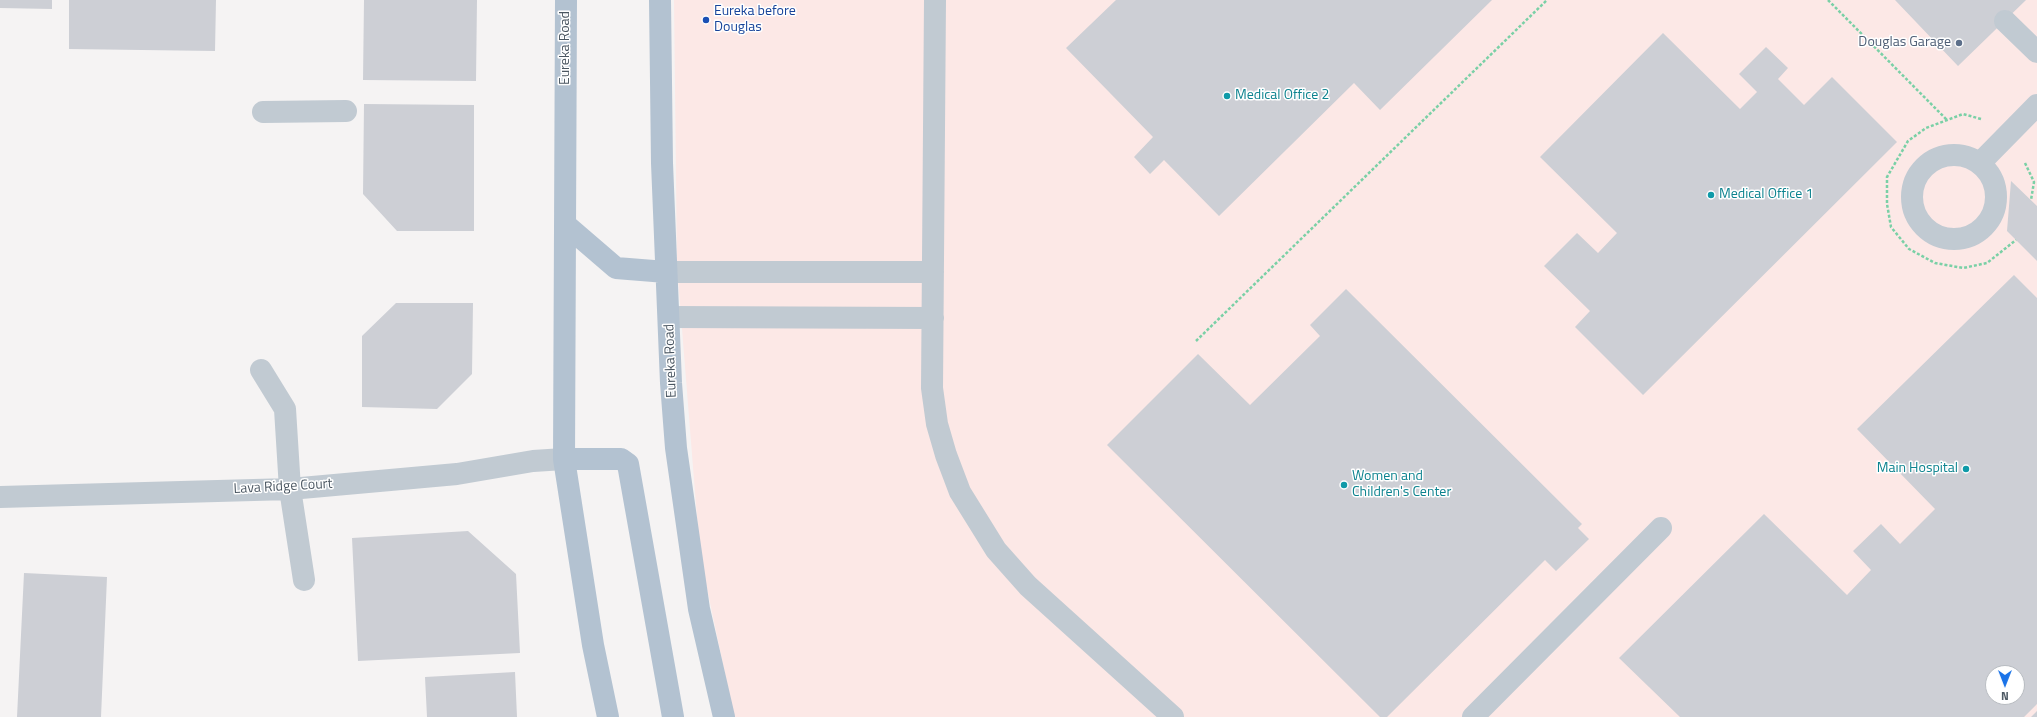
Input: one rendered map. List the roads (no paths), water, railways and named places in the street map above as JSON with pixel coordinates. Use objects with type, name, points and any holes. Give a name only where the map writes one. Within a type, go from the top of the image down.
[{"type":"main road","name":"Eureka Road","points":[[566,0],[564,459],[593,645],[608,717]]},
{"type":"main road","name":"Eureka Road","points":[[660,0],[662,163],[671,383],[685,518],[700,612],[724,717]]},
{"type":"main road","points":[[566,225],[616,268],[666,272]]},
{"type":"main road","points":[[564,459],[620,459],[628,464],[673,717]]},
{"type":"street","points":[[935,0],[932,388],[937,424],[946,455],[960,492],[996,550],[1028,586],[1173,717]]},
{"type":"street","points":[[2005,21],[2037,52]]},
{"type":"street","points":[[1980,163],[2037,105]]},
{"type":"street","points":[[263,112],[346,111]]},
{"type":"street","points":[[666,272],[933,272]]},
{"type":"street","points":[[669,317],[933,318]]},
{"type":"street","points":[[261,370],[285,408],[290,489],[304,580]]},
{"type":"street","name":"Lava Ridge Court","points":[[0,497],[290,489],[456,474],[533,461],[564,459]]},
{"type":"street","points":[[1472,717],[1661,528]]},
{"type":"place","name":"Eureka before Douglas","points":[[706,20]]},
{"type":"place","name":"Douglas Garage","points":[[1959,43]]},
{"type":"place","name":"Medical Office 2","points":[[1227,96]]},
{"type":"place","name":"Medical Office 1","points":[[1711,195]]},
{"type":"place","name":"Main Hospital","points":[[1966,469]]},
{"type":"place","name":"Women and Children's Center","points":[[1344,485]]}]
